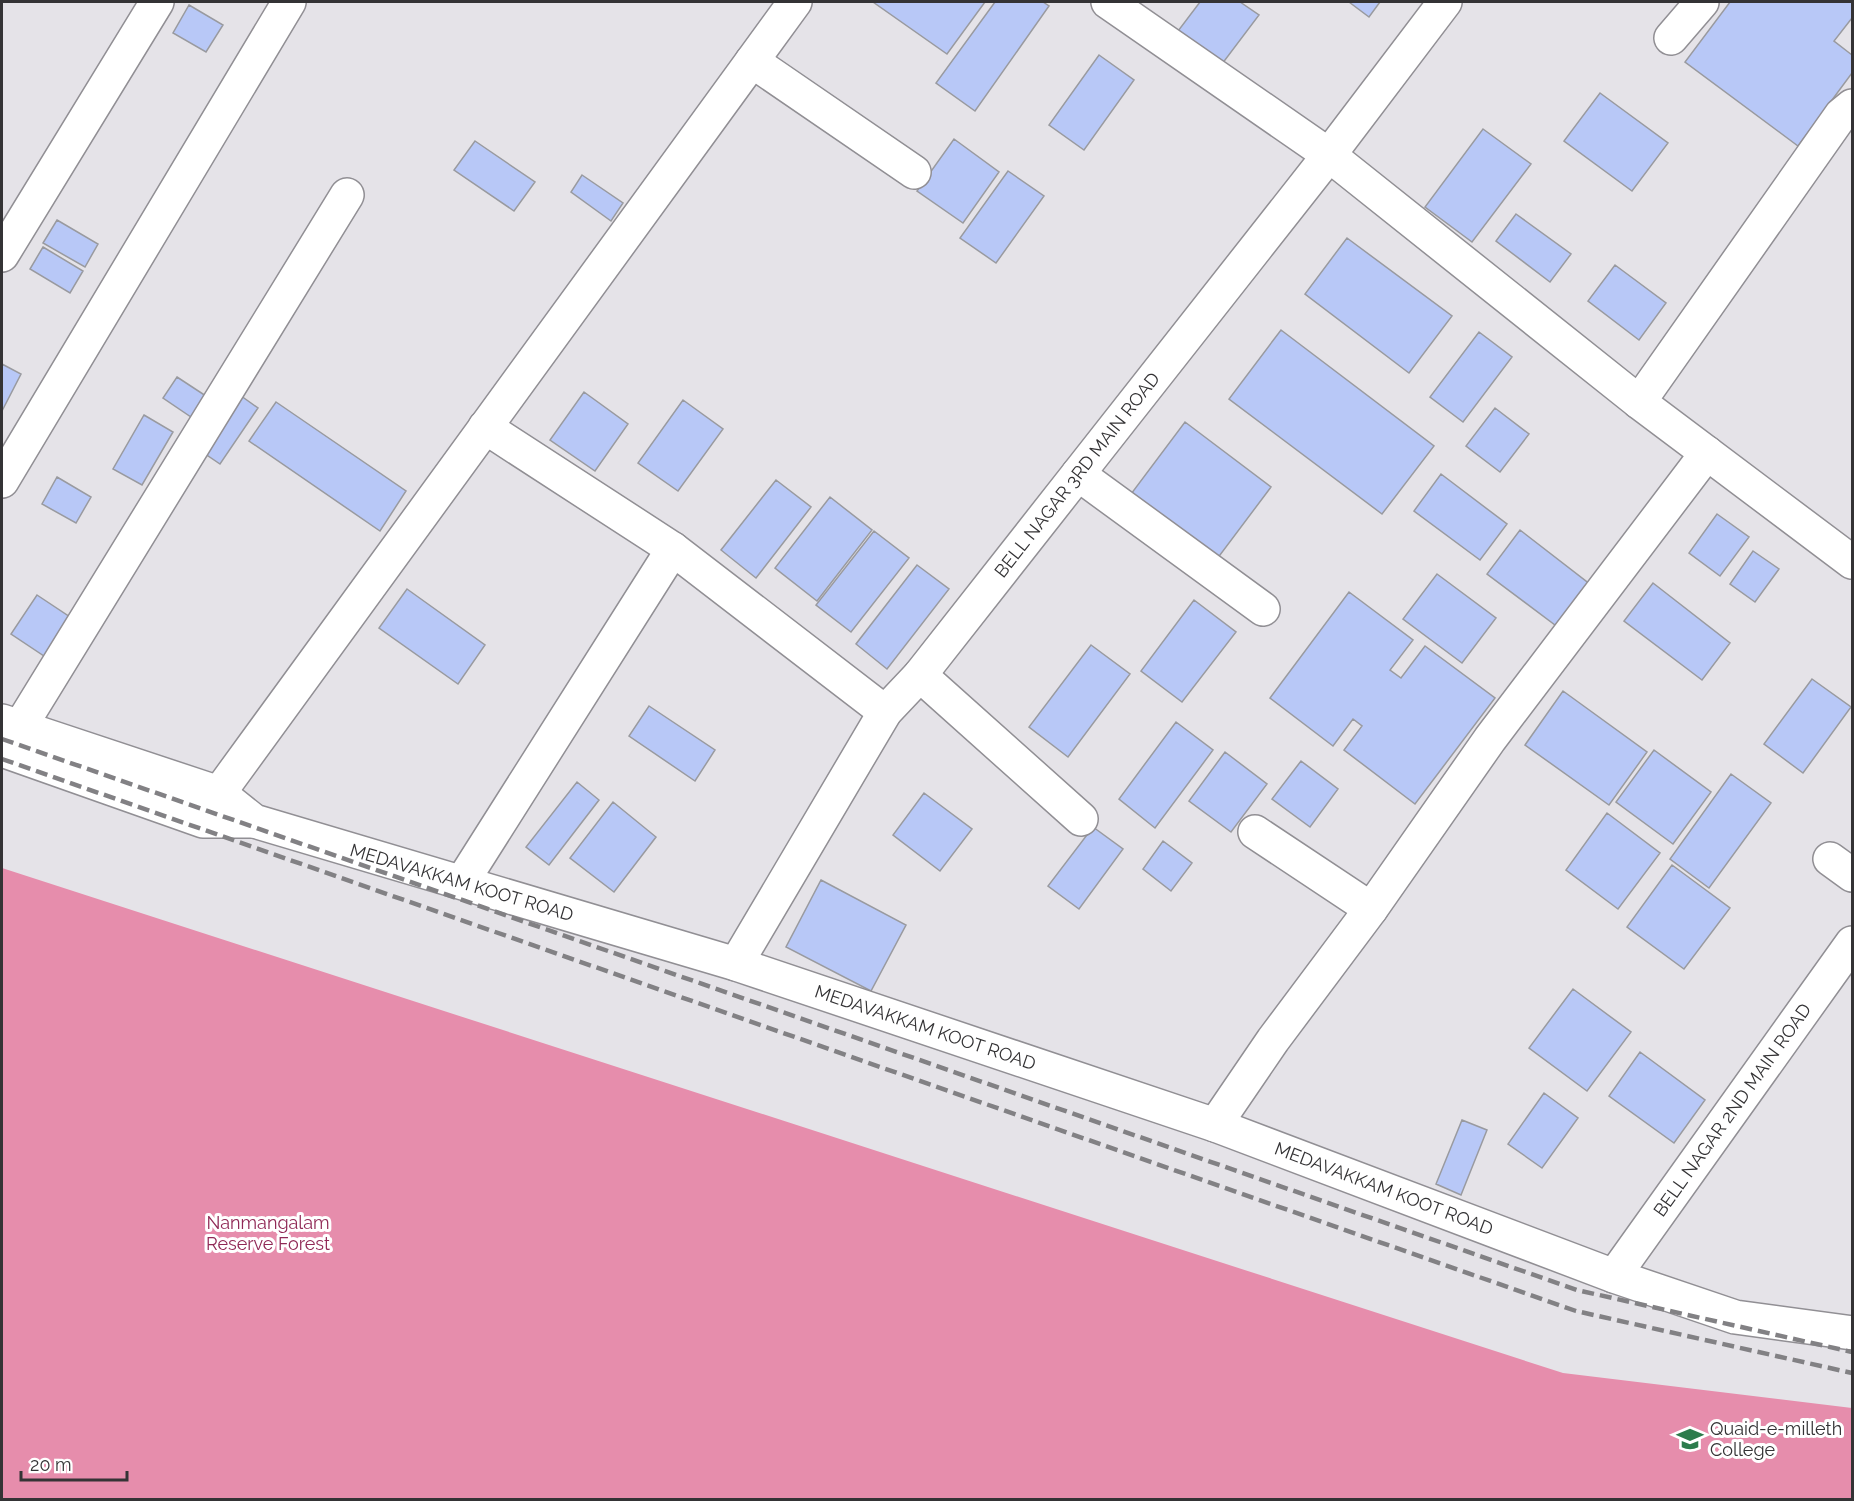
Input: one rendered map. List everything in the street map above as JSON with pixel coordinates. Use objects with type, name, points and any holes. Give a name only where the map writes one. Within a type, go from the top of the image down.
[{"type":"street","points":[[2,255],[157,2]]},
{"type":"street","points":[[2,481],[289,2]]},
{"type":"street","points":[[211,807],[795,2]]},
{"type":"street","points":[[1108,2],[1329,155],[1639,402],[1852,562]]},
{"type":"street","name":"BELL NAGAR 3RD MAIN ROAD","points":[[735,964],[885,712],[920,675],[1329,155],[1445,2]]},
{"type":"street","points":[[1671,38],[1702,2]]},
{"type":"street","points":[[752,61],[914,172]]},
{"type":"street","points":[[1639,402],[1840,115],[1852,106]]},
{"type":"street","points":[[8,733],[347,195]]},
{"type":"street","points":[[485,427],[674,549],[885,712]]},
{"type":"street","points":[[1215,1125],[1273,1040],[1371,909],[1490,739],[1707,453]]},
{"type":"street","points":[[1078,474],[1263,609]]},
{"type":"street","points":[[462,882],[674,549]]},
{"type":"street","points":[[920,675],[1081,819]]},
{"type":"street","name":"MEDAVAKKAM KOOT ROAD","points":[[8,733],[254,821],[735,964],[1215,1125],[1614,1276],[1735,1317],[1852,1333]]},
{"type":"street","points":[[1255,832],[1371,909]]},
{"type":"street","name":"BELL NAGAR 2ND MAIN ROAD","points":[[1614,1276],[1852,944]]},
{"type":"green space","name":"Nanmangalam Reserve Forest","points":[[2,868],[1563,1373],[1852,1408],[1852,1499],[2,1499]]},
{"type":"building","points":[[873,2],[985,2],[947,54]]},
{"type":"building","points":[[995,2],[1043,2],[1049,6],[975,111],[936,83]]},
{"type":"building","points":[[1200,2],[1240,2],[1259,15],[1222,64],[1178,31]]},
{"type":"building","points":[[1349,2],[1380,2],[1369,17]]},
{"type":"building","points":[[1730,2],[1852,2],[1852,18],[1834,41],[1852,55],[1852,73],[1798,146],[1685,62]]},
{"type":"building","points":[[189,5],[223,25],[206,52],[173,33]]},
{"type":"building","points":[[1099,55],[1134,80],[1084,150],[1049,125]]},
{"type":"building","points":[[1600,93],[1668,143],[1632,191],[1564,141]]},
{"type":"building","points":[[1483,129],[1531,164],[1472,242],[1425,207]]},
{"type":"building","points":[[954,139],[999,172],[963,223],[917,191]]},
{"type":"building","points":[[475,141],[535,182],[514,211],[454,170]]},
{"type":"building","points":[[1008,171],[1044,196],[996,263],[960,238]]},
{"type":"building","points":[[582,175],[623,203],[611,221],[571,192]]},
{"type":"building","points":[[1516,214],[1571,254],[1550,282],[1496,241]]},
{"type":"building","points":[[57,220],[98,244],[85,267],[43,243]]},
{"type":"building","points":[[1347,238],[1452,316],[1409,373],[1305,294]]},
{"type":"building","points":[[43,247],[83,271],[70,293],[30,269]]},
{"type":"building","points":[[1615,265],[1666,303],[1639,340],[1588,301]]},
{"type":"building","points":[[1281,330],[1434,446],[1382,514],[1229,399]]},
{"type":"building","points":[[1479,332],[1512,357],[1463,422],[1430,397]]},
{"type":"building","points":[[2,364],[21,374],[2,411]]},
{"type":"building","points":[[177,377],[206,396],[191,417],[163,398]]},
{"type":"building","points":[[584,392],[628,424],[595,471],[550,440]]},
{"type":"building","points":[[237,393],[258,408],[220,464],[198,449]]},
{"type":"building","points":[[683,400],[723,429],[678,491],[638,463]]},
{"type":"building","points":[[276,402],[406,491],[380,531],[249,441]]},
{"type":"building","points":[[1495,408],[1529,434],[1500,472],[1466,446]]},
{"type":"building","points":[[144,415],[173,432],[142,485],[113,469]]},
{"type":"building","points":[[1185,422],[1271,487],[1217,559],[1131,494]]},
{"type":"building","points":[[1441,474],[1507,524],[1480,560],[1414,511]]},
{"type":"building","points":[[57,477],[91,497],[76,523],[42,504]]},
{"type":"building","points":[[776,480],[811,507],[756,578],[721,550]]},
{"type":"building","points":[[830,497],[872,530],[817,601],[775,568]]},
{"type":"building","points":[[1717,514],[1749,537],[1720,576],[1689,553]]},
{"type":"building","points":[[1520,530],[1591,585],[1559,628],[1487,574]]},
{"type":"building","points":[[874,531],[909,558],[851,632],[816,605]]},
{"type":"building","points":[[1753,551],[1779,569],[1755,602],[1730,584]]},
{"type":"building","points":[[917,565],[949,589],[887,669],[856,644]]},
{"type":"building","points":[[1437,574],[1496,618],[1462,663],[1403,619]]},
{"type":"building","points":[[1653,583],[1730,643],[1702,680],[1624,621]]},
{"type":"building","points":[[407,589],[485,645],[458,684],[379,628]]},
{"type":"building","points":[[1349,592],[1413,640],[1390,670],[1401,678],[1425,646],[1495,698],[1415,804],[1344,750],[1362,726],[1353,719],[1333,746],[1270,698]]},
{"type":"building","points":[[37,595],[73,619],[47,658],[11,634]]},
{"type":"building","points":[[1194,600],[1236,632],[1182,702],[1141,671]]},
{"type":"building","points":[[1091,645],[1130,674],[1068,757],[1029,727]]},
{"type":"building","points":[[1812,679],[1851,707],[1803,773],[1764,744]]},
{"type":"building","points":[[1563,691],[1647,752],[1609,805],[1525,745]]},
{"type":"building","points":[[649,706],[715,750],[695,781],[629,736]]},
{"type":"building","points":[[1176,722],[1213,750],[1155,828],[1119,799]]},
{"type":"building","points":[[1654,750],[1711,792],[1673,844],[1616,802]]},
{"type":"building","points":[[1225,752],[1267,784],[1231,832],[1189,801]]},
{"type":"building","points":[[1301,761],[1338,789],[1310,827],[1272,799]]},
{"type":"building","points":[[1731,774],[1771,803],[1709,888],[1670,859]]},
{"type":"building","points":[[577,782],[599,800],[549,865],[526,847]]},
{"type":"building","points":[[924,793],[972,829],[940,871],[893,835]]},
{"type":"building","points":[[613,802],[656,837],[614,892],[570,858]]},
{"type":"building","points":[[1607,813],[1660,853],[1618,909],[1566,870]]},
{"type":"building","points":[[1093,827],[1123,849],[1079,909],[1048,886]]},
{"type":"building","points":[[1163,841],[1192,863],[1171,891],[1143,869]]},
{"type":"building","points":[[1672,865],[1730,908],[1684,969],[1627,927]]},
{"type":"building","points":[[821,880],[906,925],[871,991],[786,947]]},
{"type":"building","points":[[1573,989],[1631,1032],[1587,1091],[1529,1048]]},
{"type":"building","points":[[1640,1052],[1705,1100],[1674,1143],[1609,1096]]},
{"type":"building","points":[[1544,1093],[1578,1118],[1542,1168],[1508,1144]]},
{"type":"building","points":[[1462,1120],[1487,1130],[1461,1195],[1436,1184]]},
{"type":"railway","points":[[2,739],[1577,1290],[1852,1352]]},
{"type":"railway","points":[[2,759],[1576,1311],[1852,1373]]},
{"type":"place","name":"Quaid-e-milleth College","points":[[1690,1439]]}]
